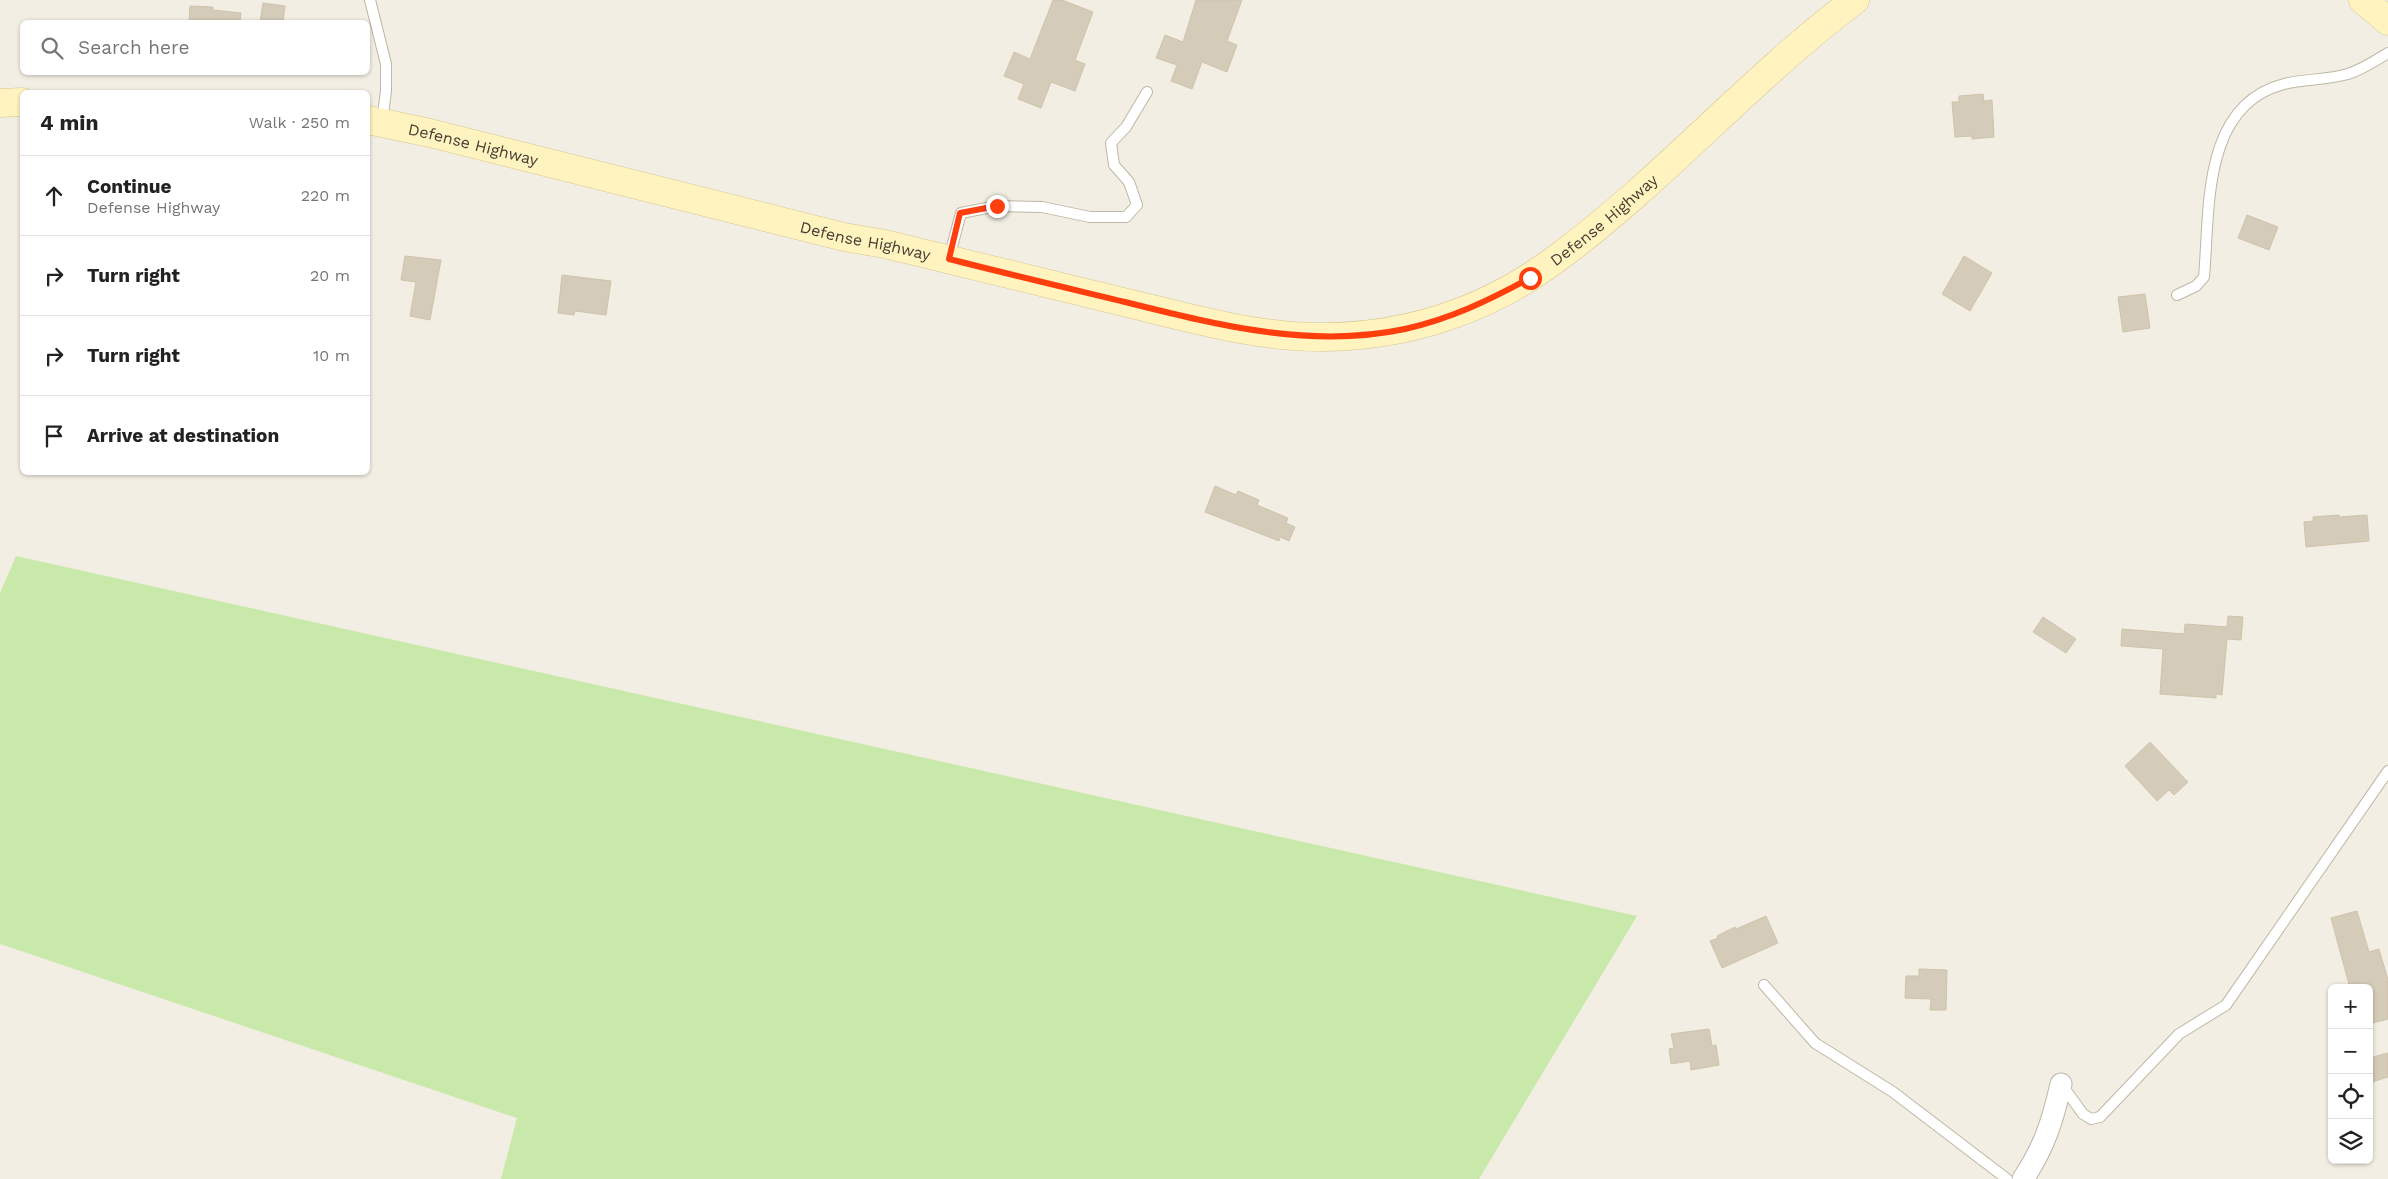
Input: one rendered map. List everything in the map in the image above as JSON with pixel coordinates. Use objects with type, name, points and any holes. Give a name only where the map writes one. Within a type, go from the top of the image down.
[{"type":"main road","name":"Defense Highway","points":[[375,121],[844,237],[885,244],[1182,316],[1289,335],[1324,337],[1365,335],[1404,329],[1462,312],[1530,278],[1592,231],[1805,41],[1855,0]]},
{"type":"main road","points":[[2363,0],[2388,21]]},
{"type":"main road","points":[[0,103],[20,102]]},
{"type":"street","points":[[2022,1179],[2035,1161],[2053,1122],[2061,1084]]},
{"type":"lane","points":[[370,0],[386,64],[386,91],[375,121]]},
{"type":"lane","points":[[2177,295],[2196,286],[2204,277],[2209,187],[2218,150],[2228,129],[2252,97],[2284,84],[2346,74],[2365,67],[2388,53]]},
{"type":"lane","points":[[949,259],[960,213],[997,206],[1042,206],[1090,217],[1126,217],[1137,205],[1128,182],[1114,165],[1111,142],[1126,127],[1147,92]]},
{"type":"lane","points":[[2061,1084],[2083,1114],[2091,1119],[2100,1117],[2179,1034],[2226,1005],[2388,771]]},
{"type":"lane","points":[[1764,985],[1815,1042],[1893,1092],[2007,1179]]},
{"type":"green space","points":[[16,556],[1637,916],[1479,1179],[501,1179],[517,1118],[0,944],[0,593]]},
{"type":"building","points":[[1053,0],[1062,0],[1093,12],[1075,60],[1085,64],[1075,91],[1051,82],[1041,108],[1018,99],[1024,84],[1004,76],[1014,52],[1030,59]]},
{"type":"building","points":[[1196,0],[1242,0],[1227,41],[1237,45],[1227,72],[1202,62],[1192,89],[1171,81],[1177,65],[1156,58],[1165,35],[1183,42]]},
{"type":"building","points":[[263,3],[285,6],[283,20],[260,20]]},
{"type":"building","points":[[190,6],[213,7],[213,10],[241,13],[240,20],[189,20]]},
{"type":"building","points":[[1983,94],[1984,101],[1992,100],[1994,137],[1972,139],[1972,136],[1955,137],[1952,102],[1959,102],[1959,96]]},
{"type":"building","points":[[2247,215],[2278,227],[2269,250],[2238,238]]},
{"type":"building","points":[[405,256],[441,260],[430,320],[410,316],[416,282],[401,280]]},
{"type":"building","points":[[1964,256],[1992,273],[1970,311],[1942,294]]},
{"type":"building","points":[[562,275],[611,281],[606,315],[575,311],[574,315],[558,313]]},
{"type":"building","points":[[2145,294],[2150,328],[2123,332],[2118,297]]},
{"type":"building","points":[[1215,486],[1236,495],[1238,491],[1259,500],[1257,505],[1288,518],[1286,523],[1295,527],[1289,541],[1280,537],[1279,541],[1205,512]]},
{"type":"building","points":[[2339,515],[2339,517],[2367,515],[2369,541],[2306,547],[2304,522],[2313,521],[2313,517]]},
{"type":"building","points":[[2228,616],[2243,617],[2241,640],[2227,639],[2222,695],[2216,694],[2216,698],[2160,694],[2163,649],[2121,646],[2122,629],[2184,634],[2185,624],[2227,627]]},
{"type":"building","points":[[2043,617],[2076,639],[2066,653],[2033,632]]},
{"type":"building","points":[[2150,742],[2188,782],[2174,795],[2169,790],[2157,801],[2125,766]]},
{"type":"building","points":[[2357,911],[2369,952],[2379,949],[2388,980],[2388,1019],[2373,1023],[2373,984],[2349,984],[2331,918]]},
{"type":"building","points":[[1766,916],[1778,943],[1722,968],[1710,941],[1735,927],[1736,929]]},
{"type":"building","points":[[1919,969],[1947,970],[1946,1010],[1930,1010],[1931,999],[1905,998],[1906,976],[1919,976]]},
{"type":"building","points":[[1709,1029],[1712,1046],[1716,1045],[1719,1065],[1691,1070],[1690,1061],[1671,1064],[1669,1049],[1674,1048],[1671,1034]]},
{"type":"building","points":[[2388,1053],[2388,1077],[2373,1082],[2373,1057]]},
{"type":"route","points":[[997,206],[960,213],[949,259],[1182,316],[1289,335],[1324,337],[1365,335],[1404,329],[1462,312],[1530,278]]}]
